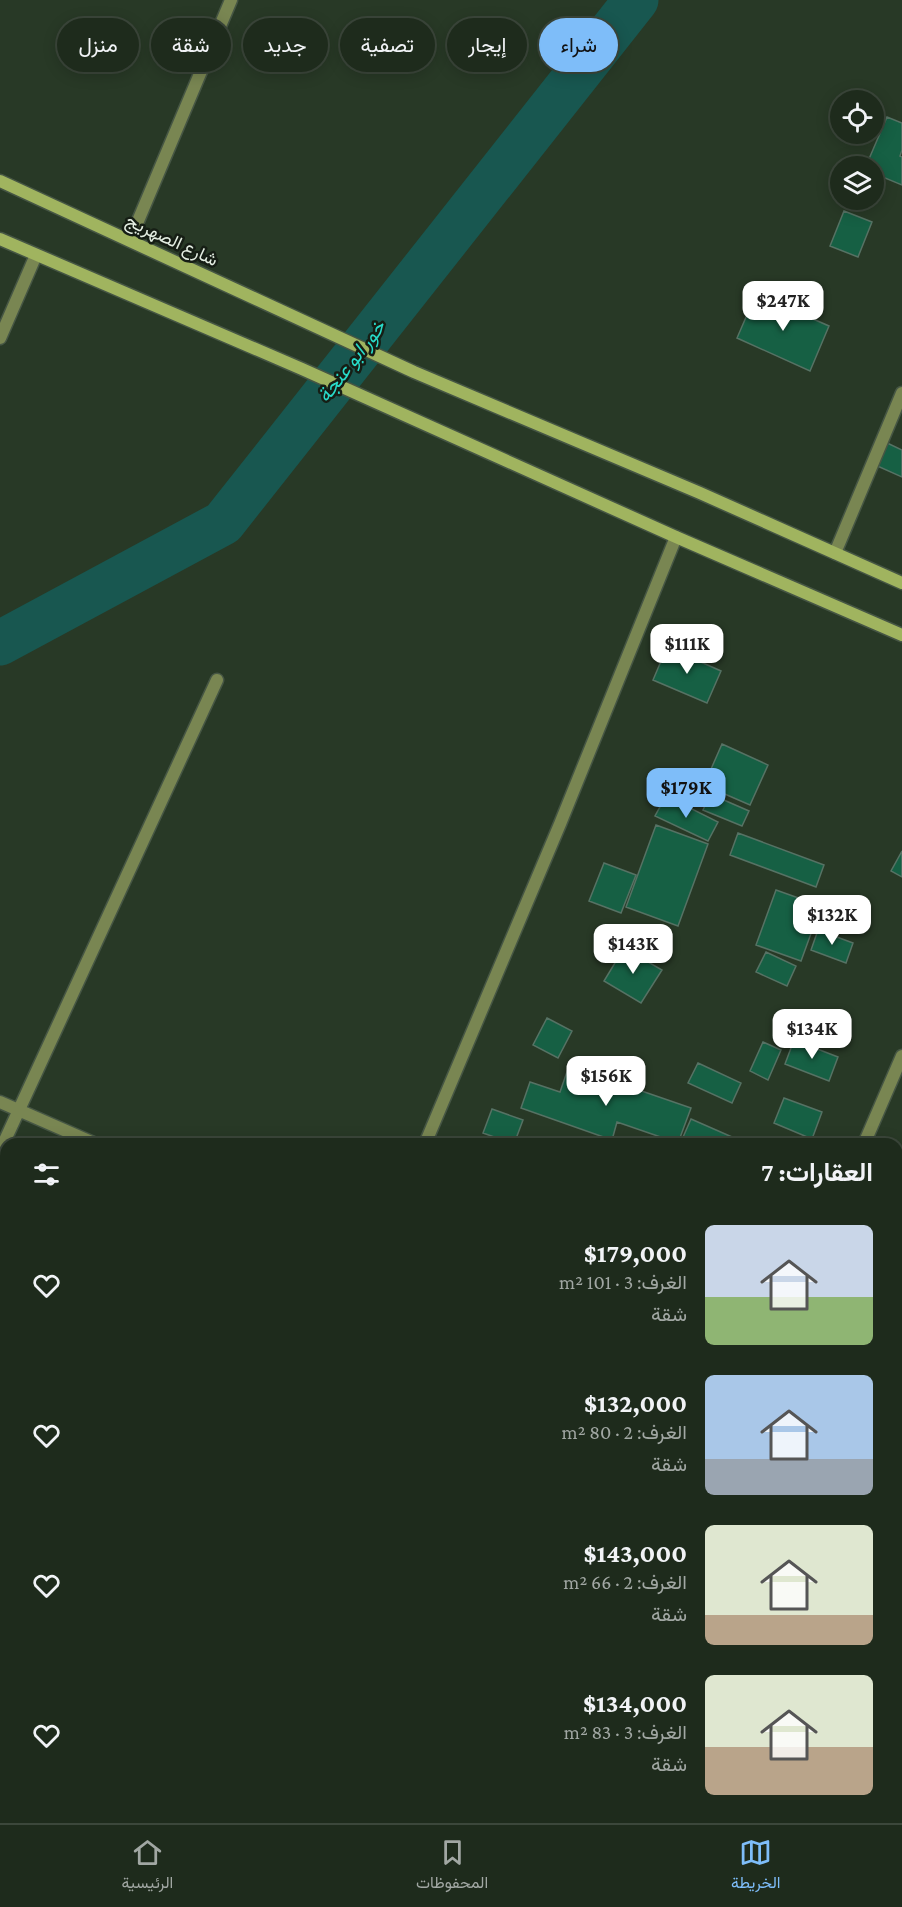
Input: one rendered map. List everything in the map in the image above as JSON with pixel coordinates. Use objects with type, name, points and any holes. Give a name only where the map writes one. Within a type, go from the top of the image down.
[{"type":"main road","name":"شارع الصهريج","points":[[0,181],[414,372],[700,493],[902,583]]},
{"type":"main road","points":[[0,239],[302,369],[676,537],[902,635]]},
{"type":"street","points":[[130,240],[231,0]]},
{"type":"street","points":[[0,338],[36,255]]},
{"type":"street","points":[[835,553],[902,393]]},
{"type":"street","points":[[428,1138],[560,824],[676,537]]},
{"type":"street","points":[[6,1138],[217,680]]},
{"type":"street","points":[[867,1138],[902,1056]]},
{"type":"street","points":[[0,1102],[83,1138]]},
{"type":"building","points":[[887,117],[902,123],[900,156],[902,157],[902,185],[884,178],[884,156],[870,156],[875,144],[884,144],[884,124]]},
{"type":"building","points":[[844,211],[872,222],[858,257],[830,246]]},
{"type":"building","points":[[756,294],[829,326],[810,371],[737,338]]},
{"type":"building","points":[[883,441],[902,450],[902,477],[873,464]]},
{"type":"building","points":[[667,647],[721,671],[707,703],[653,680]]},
{"type":"building","points":[[722,744],[768,765],[750,805],[704,785]]},
{"type":"building","points":[[710,794],[749,811],[742,826],[703,810]]},
{"type":"building","points":[[666,796],[718,822],[708,841],[655,816]]},
{"type":"building","points":[[656,825],[708,844],[678,926],[626,907]]},
{"type":"building","points":[[738,833],[824,865],[816,887],[730,855]]},
{"type":"building","points":[[902,851],[902,877],[891,871]]},
{"type":"building","points":[[604,863],[636,875],[621,913],[589,901]]},
{"type":"building","points":[[776,890],[821,906],[801,961],[756,945]]},
{"type":"building","points":[[818,930],[853,943],[846,963],[811,950]]},
{"type":"building","points":[[624,948],[662,970],[641,1003],[604,981]]},
{"type":"building","points":[[766,952],[796,966],[787,986],[756,972]]},
{"type":"building","points":[[547,1018],[572,1031],[558,1058],[533,1045]]},
{"type":"building","points":[[794,1040],[838,1057],[829,1081],[785,1064]]},
{"type":"building","points":[[763,1042],[781,1050],[768,1080],[750,1071]]},
{"type":"building","points":[[698,1063],[741,1083],[732,1103],[688,1083]]},
{"type":"building","points":[[569,1066],[691,1108],[680,1138],[663,1138],[617,1122],[613,1138],[606,1138],[521,1108],[530,1082],[560,1092]]},
{"type":"building","points":[[784,1098],[822,1112],[812,1138],[774,1123]]},
{"type":"building","points":[[492,1109],[523,1120],[516,1138],[497,1138],[483,1133]]},
{"type":"building","points":[[691,1119],[734,1138],[683,1138]]},
{"type":"waterway","name":"خور ابو عنجة","points":[[0,643],[223,523],[636,0]]}]
